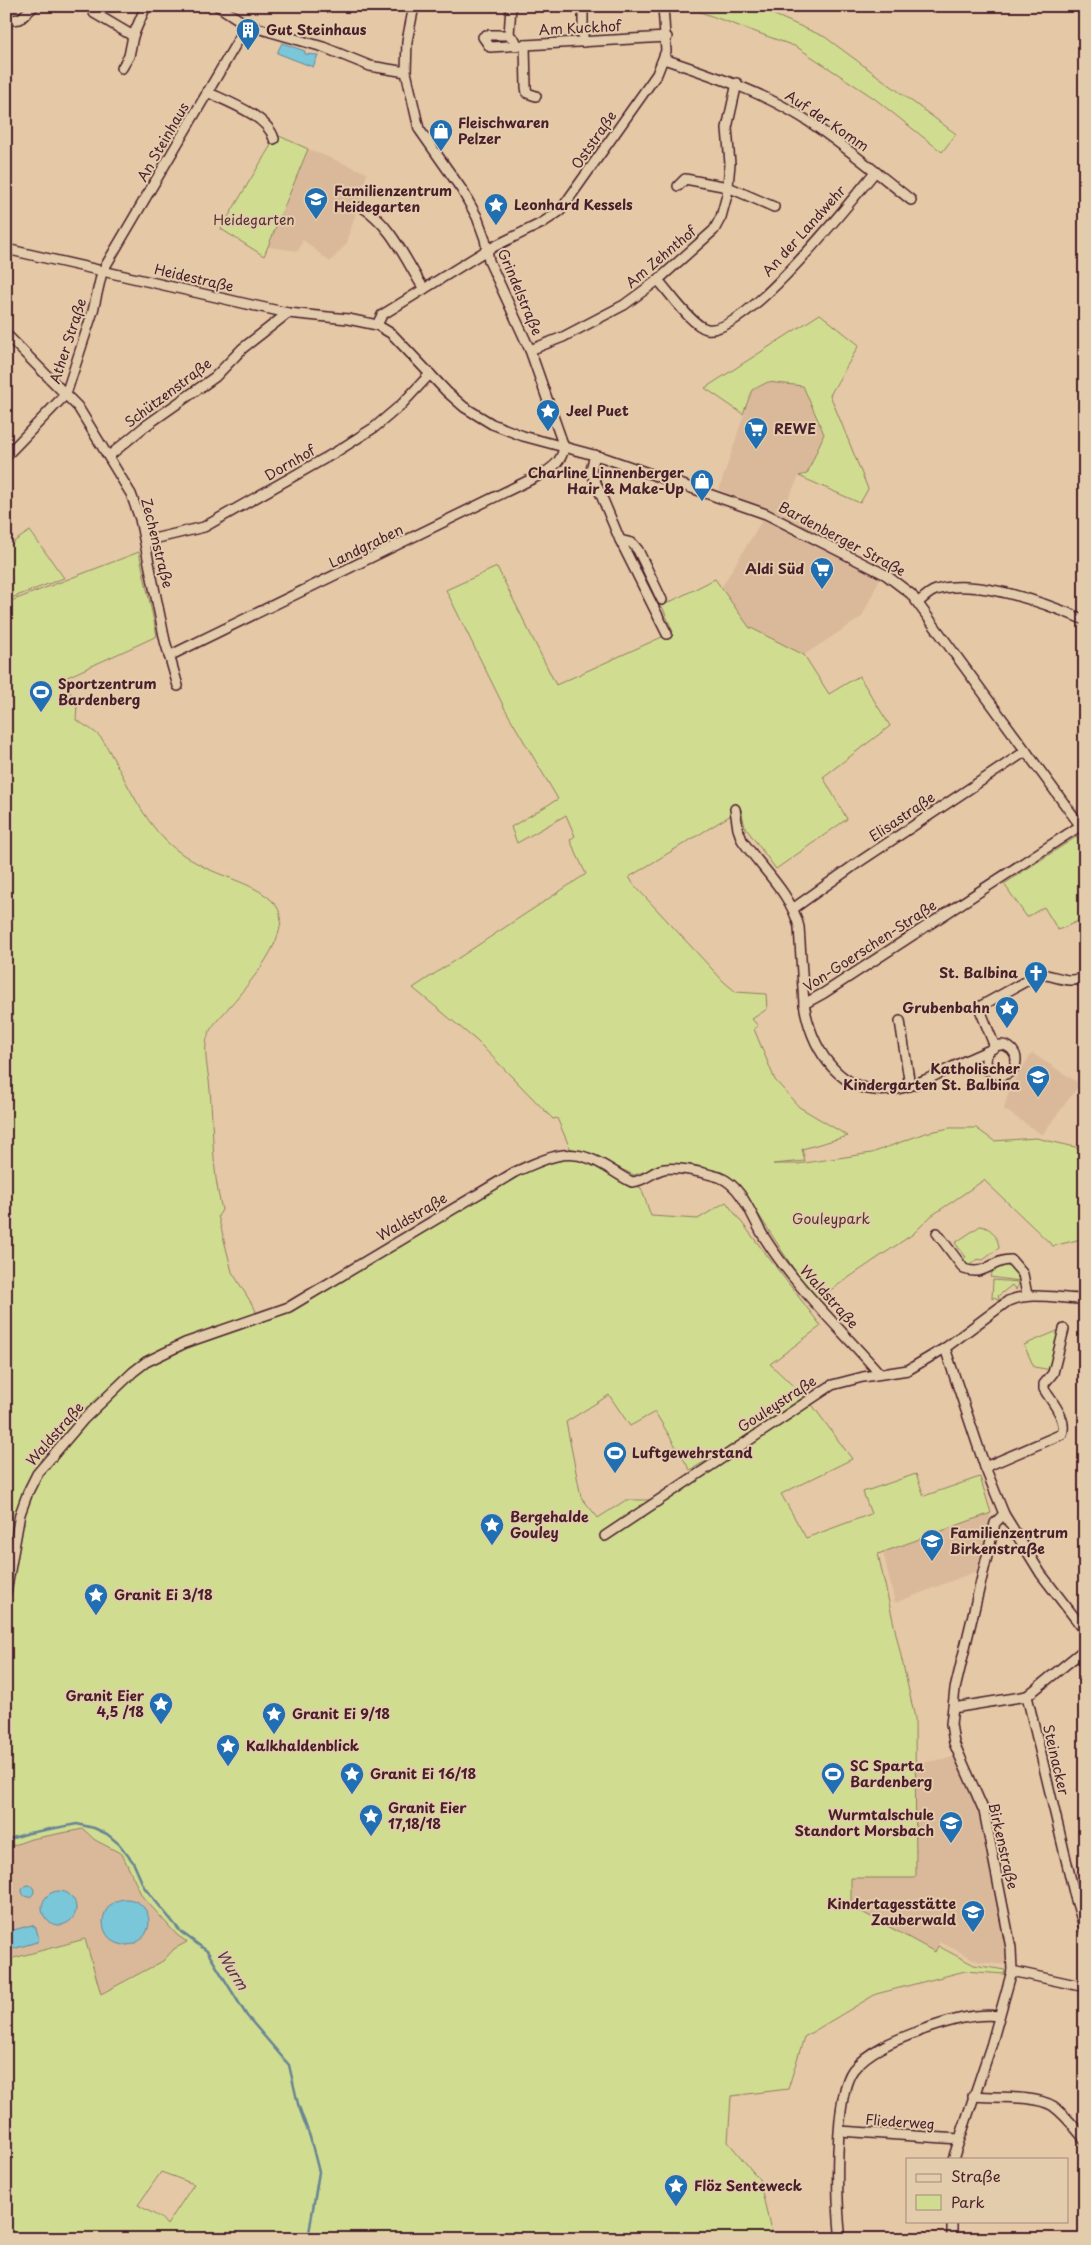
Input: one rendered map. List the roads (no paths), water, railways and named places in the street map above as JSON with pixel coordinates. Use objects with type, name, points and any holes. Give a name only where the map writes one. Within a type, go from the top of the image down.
[{"type":"street","points":[[8,20],[20,19],[34,6]]},
{"type":"street","points":[[99,6],[94,13],[133,36]]},
{"type":"street","points":[[122,68],[131,53],[133,36],[146,6]]},
{"type":"street","points":[[218,6],[247,25],[323,47],[370,66],[406,72]]},
{"type":"street","name":"Grindelstraße","points":[[414,6],[407,41],[406,72],[419,129],[462,190],[477,217],[489,261],[530,350],[564,447]]},
{"type":"street","points":[[511,6],[509,35],[521,46]]},
{"type":"street","points":[[583,6],[584,42]]},
{"type":"street","name":"Oststraße","points":[[487,250],[542,223],[560,211],[648,88],[664,59],[666,37],[664,6]]},
{"type":"street","name":"An Steinhaus","points":[[102,272],[247,25]]},
{"type":"street","name":"Am Kuckhof","points":[[509,35],[486,35],[483,37],[490,47],[666,37]]},
{"type":"street","name":"Am Kuckhof","points":[[521,46],[527,93],[536,96]]},
{"type":"street","name":"Auf der Komm","points":[[664,59],[737,83],[807,120],[911,200]]},
{"type":"street","name":"Am Zehnthof","points":[[530,350],[588,325],[624,305],[658,280],[714,230],[723,211],[728,187],[730,164],[727,128],[737,83]]},
{"type":"street","points":[[207,92],[245,110],[269,127],[274,140]]},
{"type":"street","name":"An der Landwehr","points":[[658,280],[696,323],[708,329],[722,326],[788,274],[875,172]]},
{"type":"street","points":[[678,186],[685,178],[714,182],[774,207]]},
{"type":"street","points":[[362,207],[377,218],[386,228],[424,288]]},
{"type":"street","name":"Heidestraße","points":[[6,249],[288,313],[348,319],[377,325],[392,334],[464,407],[492,424],[523,436],[564,447]]},
{"type":"street","points":[[377,325],[382,315],[487,250]]},
{"type":"street","name":"Ather Straße","points":[[6,456],[66,394],[94,311],[102,272]]},
{"type":"street","name":"Schützenstraße","points":[[109,456],[144,427],[215,377],[244,348],[288,313]]},
{"type":"street","name":"Zechenstraße","points":[[6,334],[52,383],[78,407],[131,494],[145,541],[169,656],[178,686]]},
{"type":"street","name":"Dornhof","points":[[145,541],[204,526],[336,452],[375,426],[402,404],[430,374]]},
{"type":"street","name":"Bardenberger Straße","points":[[564,447],[595,455],[766,514],[886,575],[904,588],[918,603],[1082,829]]},
{"type":"street","name":"Landgraben","points":[[169,656],[544,473],[563,456],[564,447]]},
{"type":"street","points":[[595,455],[591,470],[593,476],[620,540],[667,634]]},
{"type":"street","points":[[620,540],[632,543],[638,550],[662,600]]},
{"type":"street","points":[[918,603],[935,590],[966,588],[989,590],[1032,601],[1085,620]]},
{"type":"street","name":"Elisastraße","points":[[794,908],[1026,751]]},
{"type":"street","name":"Von-Goerschen-Straße","points":[[735,809],[742,840],[794,908],[799,926],[804,1004],[824,994],[1082,829]]},
{"type":"street","points":[[994,1048],[979,1007],[1040,974],[1051,975],[1069,981],[1076,981],[1085,977]]},
{"type":"street","points":[[804,1004],[807,1022],[818,1049],[826,1062],[837,1073],[866,1087],[895,1089],[910,1086],[967,1060],[994,1048],[1005,1046],[1010,1048],[1015,1054],[1016,1062],[1013,1069],[1007,1074],[1000,1075],[967,1060]]},
{"type":"street","points":[[900,1021],[910,1086]]},
{"type":"street","points":[[992,1072],[986,1059],[994,1048]]},
{"type":"street","name":"Waldstraße","points":[[6,1593],[20,1514],[37,1474],[83,1420],[133,1372],[146,1362],[186,1343],[288,1307],[515,1172],[555,1156],[568,1153],[589,1158],[632,1182],[639,1182],[666,1168],[692,1171],[721,1178],[738,1192],[774,1253],[793,1278],[880,1374]]},
{"type":"street","points":[[937,1233],[964,1269],[981,1271],[1000,1261],[1011,1260],[1023,1274],[1027,1296]]},
{"type":"street","name":"Gouleystraße","points":[[605,1536],[832,1385],[908,1370],[945,1348],[1008,1301],[1027,1296],[1085,1299]]},
{"type":"street","points":[[985,1467],[1062,1434],[1064,1428],[1062,1419],[1044,1388],[1044,1384],[1053,1373],[1060,1354],[1064,1329]]},
{"type":"street","points":[[945,1348],[985,1467],[1004,1514],[1041,1574],[1085,1631]]},
{"type":"street","name":"Birkenstraße","points":[[953,2158],[958,2139],[991,2046],[1012,1971],[1011,1948],[984,1811],[954,1743],[951,1724],[995,1523],[1004,1514]]},
{"type":"street","points":[[953,1708],[1028,1696],[1085,1649]]},
{"type":"street","name":"Steinacker","points":[[1028,1696],[1072,1888],[1085,1930]]},
{"type":"street","points":[[1012,1971],[1085,1987]]},
{"type":"street","points":[[841,2239],[837,2174],[846,2089],[852,2072],[861,2062],[888,2045],[943,2023],[977,2015],[999,2016]]},
{"type":"street","points":[[973,2096],[1032,2100],[1052,2105],[1065,2116],[1085,2140]]},
{"type":"street","name":"Fliederweg","points":[[840,2132],[958,2139]]},
{"type":"street","points":[[952,2222],[952,2239]]},
{"type":"water","points":[[282,43],[305,51],[305,54],[318,55],[313,67],[277,53]]},
{"type":"water","points":[[28,1885],[34,1891],[28,1897],[22,1891]]},
{"type":"water","points":[[59,1891],[66,1892],[71,1896],[75,1901],[75,1915],[71,1920],[66,1924],[59,1925],[52,1924],[47,1920],[43,1915],[42,1908],[43,1901],[47,1896],[52,1892]]},
{"type":"water","points":[[121,1899],[131,1899],[145,1909],[149,1922],[145,1935],[139,1941],[131,1945],[121,1945],[107,1935],[103,1927],[103,1917],[113,1903]]},
{"type":"water","points":[[32,1925],[36,1928],[39,1939],[37,1942],[6,1951],[6,1932]]},
{"type":"waterway","name":"Wurm","points":[[6,1840],[29,1833],[77,1824],[94,1828],[107,1834],[119,1844],[133,1862],[144,1887],[181,1932],[207,1951],[247,2016],[289,2065],[298,2104],[310,2137],[319,2172],[308,2239]]},
{"type":"place","name":"Gut Steinhaus","points":[[248,51]]},
{"type":"place","name":"Fleischwaren Pelzer","points":[[441,152]]},
{"type":"place","name":"Familienzentrum Heidegarten","points":[[316,220]]},
{"type":"place","name":"Leonhard Kessels","points":[[496,226]]},
{"type":"place","name":"Jeel Puet","points":[[548,432]]},
{"type":"place","name":"REWE","points":[[756,450]]},
{"type":"place","name":"Charline Linnenberger Hair & Make-Up","points":[[702,502]]},
{"type":"place","name":"Aldi Süd","points":[[822,590]]},
{"type":"place","name":"Sportzentrum Bardenberg","points":[[41,713]]},
{"type":"place","name":"St. Balbina","points":[[1036,994]]},
{"type":"place","name":"Grubenbahn","points":[[1007,1029]]},
{"type":"place","name":"Katholischer Kindergarten St. Balbina","points":[[1038,1098]]},
{"type":"place","name":"Luftgewehrstand","points":[[615,1474]]},
{"type":"place","name":"Bergehalde Gouley","points":[[492,1546]]},
{"type":"place","name":"Familienzentrum Birkenstraße","points":[[932,1562]]},
{"type":"place","name":"Granit Ei 3/18","points":[[96,1616]]},
{"type":"place","name":"Granit Eier 4,5 /18","points":[[161,1725]]},
{"type":"place","name":"Granit Ei 9/18","points":[[274,1735]]},
{"type":"place","name":"Kalkhaldenblick","points":[[228,1767]]},
{"type":"place","name":"Granit Ei 16/18","points":[[352,1795]]},
{"type":"place","name":"SC Sparta Bardenberg","points":[[833,1795]]},
{"type":"place","name":"Granit Eier 17,18/18","points":[[371,1837]]},
{"type":"place","name":"Wurmtalschule Standort Morsbach","points":[[951,1844]]},
{"type":"place","name":"Kindertagesstätte Zauberwald","points":[[973,1933]]},
{"type":"place","name":"Flöz Senteweck","points":[[676,2207]]},
{"type":"park label","name":"Heidegarten","points":[[254,220]]},
{"type":"park label","name":"Gouleypark","points":[[831,1219]]}]
